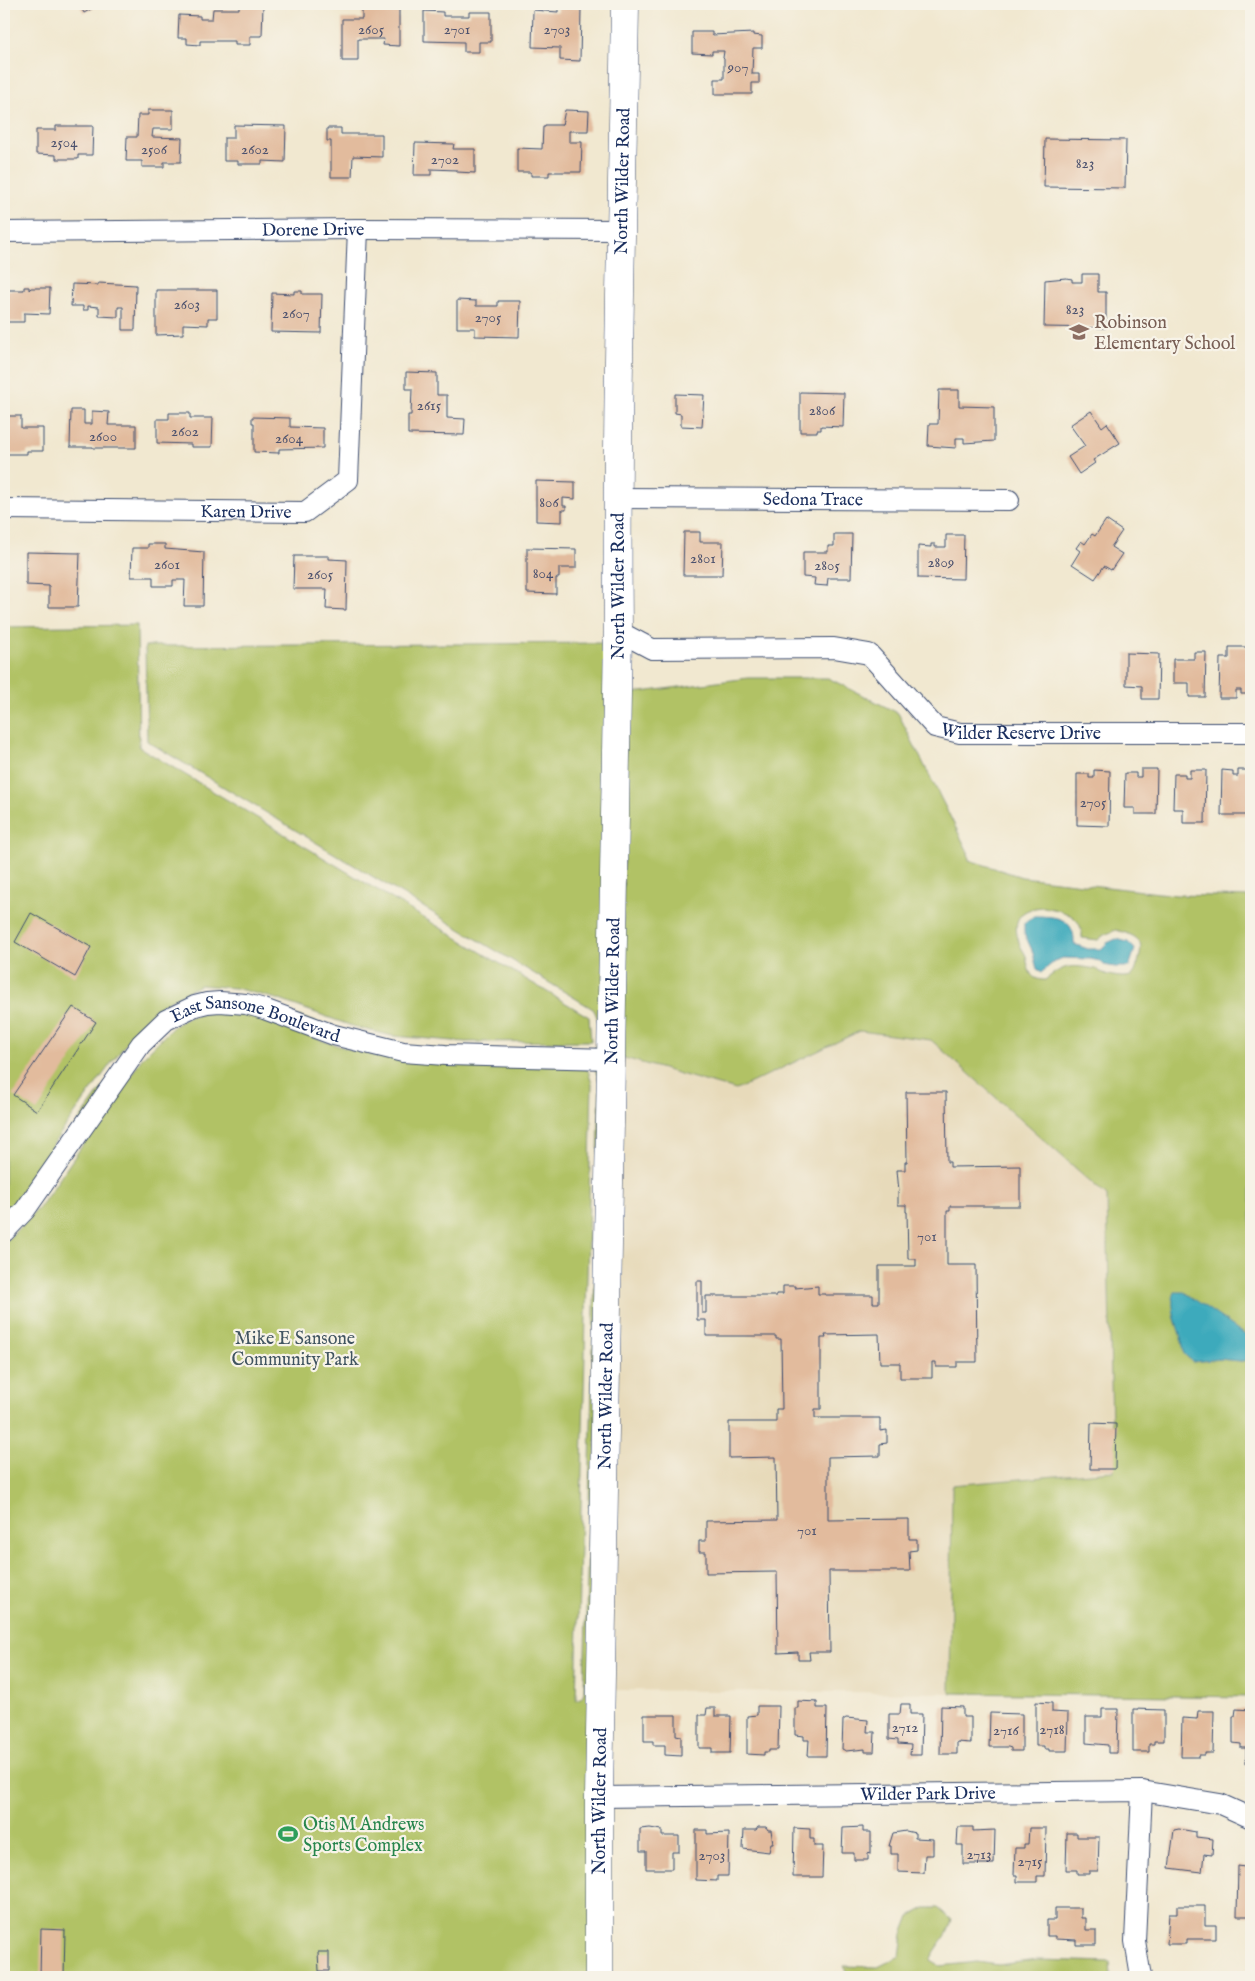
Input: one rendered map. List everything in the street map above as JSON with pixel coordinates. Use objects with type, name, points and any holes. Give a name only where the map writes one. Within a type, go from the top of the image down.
[{"type":"street","name":"North Wilder Road","points":[[599,1977],[599,1797],[618,631],[617,498],[624,4]]},
{"type":"street","name":"Dorene Drive","points":[[4,232],[358,229],[622,230]]},
{"type":"street","name":"Karen Drive","points":[[4,510],[305,512],[348,480],[358,229]]},
{"type":"street","name":"Sedona Trace","points":[[617,498],[1009,500]]},
{"type":"street","name":"Wilder Reserve Drive","points":[[618,631],[652,649],[834,648],[869,654],[935,728],[960,733],[1251,733]]},
{"type":"street","name":"East Sansone Boulevard","points":[[4,1232],[25,1210],[141,1044],[166,1020],[195,1006],[220,1002],[246,1004],[334,1035],[403,1052],[445,1056],[612,1059]]},
{"type":"street","name":"Wilder Park Drive","points":[[599,1797],[1142,1790],[1220,1804],[1251,1818]]},
{"type":"street","points":[[1141,1977],[1136,1941],[1142,1790]]},
{"type":"shaded area","points":[[860,1031],[931,1040],[1107,1196],[1113,1471],[952,1485],[950,1693],[610,1690],[621,1057],[736,1090]]},
{"type":"green space","points":[[137,625],[139,747],[589,1017],[591,1041],[466,1042],[393,1036],[355,1027],[277,999],[235,988],[200,985],[161,1005],[143,1022],[60,1134],[13,1205],[4,1215],[4,627]]},
{"type":"green space","name":"Mike E Sansone Community Park","points":[[609,643],[590,1797],[590,1977],[4,1977],[4,1243],[40,1207],[143,1057],[174,1026],[188,1017],[217,1010],[245,1012],[271,1019],[303,1034],[342,1047],[382,1057],[440,1063],[579,1066],[588,1070],[592,1084],[576,1700],[582,1697],[584,1692],[600,1084],[591,1064],[579,1057],[441,1054],[384,1049],[305,1025],[273,1011],[246,1003],[215,1002],[187,1008],[168,1020],[137,1052],[34,1201],[4,1232],[4,1226],[19,1211],[66,1139],[117,1067],[165,1013],[201,994],[234,997],[275,1008],[352,1035],[392,1045],[466,1051],[591,1050],[595,1047],[599,1037],[599,1025],[593,1009],[147,741],[145,646]]},
{"type":"green space","points":[[748,678],[828,678],[898,713],[968,852],[969,860],[1022,877],[1176,895],[1251,897],[1251,1339],[1184,1293],[1174,1316],[1183,1342],[1184,1354],[1193,1362],[1219,1359],[1251,1362],[1251,1697],[950,1693],[952,1485],[1113,1471],[1107,1196],[931,1040],[860,1031],[736,1090],[621,1057],[626,694]],"holes":[[[1044,907],[1065,913],[1075,919],[1079,924],[1082,938],[1098,940],[1116,930],[1136,938],[1139,941],[1141,951],[1133,974],[1127,977],[1117,977],[1096,969],[1069,967],[1063,968],[1045,980],[1034,977],[1030,972],[1016,927],[1017,921],[1024,912]]]},
{"type":"green space","points":[[925,1908],[938,1908],[952,1920],[948,1931],[930,1960],[940,1966],[977,1962],[998,1965],[1038,1960],[1110,1962],[1111,1977],[850,1977],[844,1966],[878,1967],[900,1956],[903,1934],[910,1916]]},
{"type":"water","points":[[1034,916],[1063,920],[1068,924],[1074,935],[1074,944],[1088,949],[1101,949],[1107,943],[1116,939],[1128,942],[1135,949],[1129,967],[1104,965],[1100,961],[1090,959],[1063,958],[1055,961],[1042,972],[1037,969],[1032,950],[1024,933],[1024,923]]},
{"type":"water","points":[[1175,1292],[1184,1292],[1251,1339],[1251,1362],[1219,1359],[1193,1362],[1184,1354],[1174,1314],[1173,1299]]},
{"type":"building","points":[[79,4],[100,4],[84,13]]},
{"type":"building","points":[[239,4],[263,5],[262,36],[250,36],[250,45],[235,45],[235,41],[200,41],[200,45],[187,44],[187,38],[178,38],[179,15],[200,16],[200,19],[212,19],[213,9],[239,9]]},
{"type":"building","points":[[379,6],[399,6],[399,46],[383,45],[384,39],[358,39],[358,61],[342,61],[342,19],[362,19],[362,10],[379,11]]},
{"type":"building","points":[[558,7],[581,8],[580,61],[560,60],[560,48],[532,47],[533,10],[558,12]]},
{"type":"building","points":[[424,11],[443,12],[443,16],[469,16],[469,12],[491,12],[491,42],[479,42],[479,52],[464,52],[464,42],[424,41]]},
{"type":"building","points":[[692,32],[712,32],[712,35],[753,33],[753,35],[762,36],[762,48],[753,48],[752,74],[759,74],[759,83],[752,83],[752,94],[715,94],[715,79],[724,79],[724,51],[712,51],[712,54],[692,53]]},
{"type":"building","points":[[148,110],[173,110],[173,129],[153,129],[152,137],[182,138],[181,162],[164,162],[164,167],[142,167],[142,161],[126,161],[127,137],[137,137],[138,115],[148,115]]},
{"type":"building","points":[[565,110],[589,111],[588,131],[569,131],[569,142],[582,142],[581,172],[549,172],[549,176],[531,176],[531,172],[517,172],[517,148],[542,149],[543,127],[545,125],[562,125]]},
{"type":"building","points":[[234,125],[286,126],[285,162],[262,161],[262,164],[238,164],[238,161],[224,161],[224,138],[234,138]]},
{"type":"building","points":[[56,126],[93,126],[92,155],[78,155],[78,159],[56,159],[56,155],[36,154],[36,130],[56,130]]},
{"type":"building","points":[[327,128],[341,128],[341,134],[382,134],[382,157],[353,156],[352,177],[331,177],[331,141],[327,141]]},
{"type":"building","points":[[1045,139],[1126,140],[1125,188],[1044,187]]},
{"type":"building","points":[[415,143],[454,144],[453,149],[475,149],[475,173],[431,169],[431,175],[414,175]]},
{"type":"building","points":[[1082,274],[1098,274],[1098,292],[1106,292],[1106,328],[1044,327],[1045,280],[1066,278],[1072,279],[1072,282],[1082,282]]},
{"type":"building","points":[[98,283],[136,285],[135,330],[123,330],[123,307],[118,307],[118,317],[99,316],[99,307],[88,306],[88,310],[83,310],[83,306],[71,306],[72,284],[98,285]]},
{"type":"building","points":[[24,287],[29,287],[29,290],[31,288],[50,288],[49,314],[24,313],[24,322],[4,322],[4,290],[24,290]]},
{"type":"building","points":[[156,290],[217,290],[217,318],[208,318],[208,325],[183,324],[183,334],[156,335]]},
{"type":"building","points":[[294,291],[302,291],[302,294],[322,294],[321,333],[271,332],[272,293],[294,294]]},
{"type":"building","points":[[457,300],[476,301],[476,306],[498,306],[498,301],[520,301],[519,337],[475,336],[475,328],[457,328]]},
{"type":"building","points":[[406,372],[437,373],[437,395],[447,395],[447,418],[465,419],[464,435],[408,434],[408,415],[411,415],[412,389],[406,389]]},
{"type":"building","points":[[939,390],[959,390],[959,406],[994,407],[994,441],[964,443],[964,438],[956,438],[956,448],[928,446],[929,424],[938,424]]},
{"type":"building","points":[[800,392],[844,393],[843,427],[821,426],[821,430],[817,430],[817,432],[800,432]]},
{"type":"building","points":[[675,394],[704,395],[702,427],[681,426],[681,414],[675,413]]},
{"type":"building","points":[[71,410],[84,410],[84,424],[92,424],[92,411],[109,412],[108,425],[136,425],[136,448],[70,447]]},
{"type":"building","points":[[1091,411],[1102,427],[1107,423],[1120,443],[1093,460],[1095,463],[1079,474],[1068,457],[1085,446],[1070,425]]},
{"type":"building","points":[[169,413],[190,413],[190,418],[213,418],[212,447],[191,447],[191,444],[157,443],[157,419],[169,419]]},
{"type":"building","points":[[4,416],[21,416],[21,428],[43,428],[43,451],[27,451],[27,454],[4,454]]},
{"type":"building","points":[[252,417],[290,418],[290,427],[323,428],[323,448],[279,449],[279,453],[254,452],[254,423],[252,423]]},
{"type":"building","points":[[536,481],[575,482],[575,499],[563,498],[563,506],[566,506],[566,510],[562,510],[562,522],[536,521]]},
{"type":"building","points":[[1106,520],[1122,531],[1111,547],[1122,554],[1111,570],[1104,566],[1095,579],[1072,564],[1080,551],[1076,548],[1081,541],[1085,544],[1092,534],[1095,536]]},
{"type":"building","points":[[684,532],[700,532],[700,542],[723,542],[722,575],[683,575]]},
{"type":"building","points":[[834,534],[852,534],[851,578],[828,578],[827,586],[814,585],[815,578],[803,577],[803,552],[828,552],[828,546],[834,546]]},
{"type":"building","points":[[946,535],[964,535],[963,579],[918,578],[918,546],[931,547],[931,544],[935,544],[935,547],[946,547]]},
{"type":"building","points":[[148,544],[165,544],[165,549],[204,552],[203,606],[184,606],[185,580],[173,580],[173,586],[153,586],[153,577],[131,577],[132,548],[148,548]]},
{"type":"building","points":[[527,548],[576,549],[576,568],[559,568],[559,578],[556,578],[556,594],[527,593]]},
{"type":"building","points":[[26,552],[80,553],[78,607],[49,607],[49,586],[26,585]]},
{"type":"building","points":[[294,556],[329,556],[329,559],[347,560],[346,610],[326,609],[327,589],[293,589]]},
{"type":"building","points":[[1229,647],[1249,647],[1251,694],[1241,694],[1241,690],[1236,690],[1236,698],[1219,698],[1220,658],[1229,658]]},
{"type":"building","points":[[1194,652],[1206,652],[1205,697],[1189,697],[1189,683],[1173,683],[1173,659],[1194,659]]},
{"type":"building","points":[[1126,653],[1159,654],[1158,699],[1142,699],[1142,686],[1126,685]]},
{"type":"building","points":[[1141,769],[1157,769],[1156,814],[1135,814],[1135,808],[1124,808],[1125,773],[1136,773],[1136,777],[1141,777]]},
{"type":"building","points":[[1094,770],[1110,771],[1109,826],[1077,825],[1077,774],[1089,774],[1089,778],[1094,778]]},
{"type":"building","points":[[1190,770],[1206,770],[1205,823],[1183,823],[1183,809],[1173,809],[1174,774],[1185,774],[1185,778],[1190,778]]},
{"type":"building","points":[[1222,770],[1233,771],[1233,776],[1238,776],[1238,770],[1251,770],[1251,815],[1221,815]]},
{"type":"building","points":[[31,913],[91,947],[75,977],[15,942]]},
{"type":"building","points":[[73,1007],[96,1022],[37,1111],[13,1095]]},
{"type":"building","points":[[906,1092],[946,1092],[947,1162],[950,1162],[950,1167],[1020,1166],[1020,1206],[950,1206],[950,1211],[947,1211],[947,1265],[976,1265],[977,1362],[957,1362],[957,1367],[936,1367],[936,1362],[932,1362],[932,1378],[900,1378],[900,1363],[880,1363],[879,1334],[825,1335],[826,1338],[821,1338],[821,1409],[815,1409],[815,1418],[880,1418],[880,1431],[887,1430],[887,1443],[880,1444],[880,1456],[828,1457],[828,1520],[909,1519],[909,1539],[917,1539],[917,1550],[909,1551],[910,1571],[829,1571],[830,1652],[809,1652],[810,1660],[798,1660],[798,1652],[778,1653],[777,1572],[706,1573],[706,1552],[699,1552],[699,1541],[706,1541],[706,1521],[777,1520],[776,1457],[729,1458],[729,1422],[776,1422],[776,1409],[782,1409],[781,1339],[776,1339],[776,1336],[706,1336],[706,1320],[697,1320],[697,1281],[702,1281],[702,1313],[706,1313],[706,1296],[776,1296],[776,1294],[783,1294],[783,1286],[795,1286],[795,1288],[818,1286],[818,1294],[825,1295],[873,1295],[873,1303],[879,1303],[879,1266],[916,1266],[916,1259],[908,1259],[906,1205],[898,1205],[897,1170],[905,1170],[905,1162],[907,1162]]},
{"type":"building","points":[[1091,1423],[1116,1424],[1115,1469],[1090,1469]]},
{"type":"building","points":[[798,1701],[817,1702],[817,1708],[827,1708],[826,1756],[808,1756],[809,1740],[804,1740],[804,1736],[795,1735],[795,1708],[798,1708]]},
{"type":"building","points":[[1036,1702],[1052,1703],[1052,1712],[1068,1713],[1067,1751],[1049,1751],[1049,1749],[1044,1749],[1044,1746],[1036,1746]]},
{"type":"building","points":[[901,1704],[910,1704],[910,1714],[922,1714],[921,1755],[910,1755],[911,1745],[898,1744],[898,1740],[889,1739],[889,1714],[900,1714]]},
{"type":"building","points":[[757,1706],[779,1706],[778,1750],[769,1750],[769,1752],[764,1752],[764,1755],[747,1754],[747,1716],[757,1715]]},
{"type":"building","points":[[941,1706],[963,1707],[963,1717],[971,1717],[971,1743],[957,1742],[957,1754],[940,1754]]},
{"type":"building","points":[[707,1708],[715,1708],[715,1716],[731,1716],[730,1753],[712,1753],[712,1748],[699,1748],[699,1715],[706,1715]]},
{"type":"building","points":[[1102,1709],[1118,1709],[1117,1753],[1108,1753],[1108,1745],[1086,1743],[1086,1717],[1102,1717]]},
{"type":"building","points":[[1133,1709],[1164,1710],[1164,1741],[1154,1741],[1154,1744],[1149,1744],[1149,1752],[1133,1752]]},
{"type":"building","points":[[1236,1709],[1251,1710],[1251,1764],[1246,1764],[1246,1748],[1241,1748],[1241,1744],[1233,1743],[1233,1716],[1235,1716]]},
{"type":"building","points":[[1198,1711],[1214,1711],[1213,1753],[1205,1753],[1205,1755],[1199,1755],[1199,1757],[1181,1757],[1182,1718],[1197,1719]]},
{"type":"building","points":[[990,1713],[1022,1714],[1022,1751],[1011,1751],[1011,1748],[1008,1747],[989,1747]]},
{"type":"building","points":[[644,1715],[676,1715],[676,1735],[681,1736],[681,1756],[665,1755],[665,1745],[653,1745],[653,1741],[644,1741]]},
{"type":"building","points":[[846,1718],[868,1720],[867,1732],[875,1732],[874,1752],[865,1752],[865,1749],[846,1751],[842,1749],[843,1720]]},
{"type":"building","points":[[758,1827],[766,1827],[768,1830],[771,1830],[773,1843],[771,1843],[769,1852],[743,1849],[744,1830],[756,1830]]},
{"type":"building","points":[[863,1827],[863,1832],[871,1832],[871,1854],[868,1853],[868,1860],[854,1860],[854,1853],[842,1853],[843,1828]]},
{"type":"building","points":[[958,1827],[973,1827],[973,1831],[995,1830],[994,1864],[963,1864],[963,1845],[957,1845]]},
{"type":"building","points":[[794,1828],[810,1829],[810,1839],[814,1839],[814,1846],[823,1846],[822,1877],[793,1877]]},
{"type":"building","points":[[1029,1828],[1046,1828],[1045,1876],[1037,1876],[1037,1882],[1017,1882],[1017,1875],[1014,1875],[1015,1848],[1024,1848],[1024,1844],[1028,1844]]},
{"type":"building","points":[[640,1829],[662,1830],[662,1836],[679,1836],[679,1852],[672,1852],[672,1869],[646,1869],[646,1851],[640,1851]]},
{"type":"building","points":[[696,1830],[707,1830],[707,1834],[729,1833],[728,1876],[717,1876],[717,1881],[696,1880]]},
{"type":"building","points":[[1174,1830],[1196,1832],[1196,1837],[1213,1839],[1212,1855],[1204,1854],[1202,1872],[1169,1868]]},
{"type":"building","points":[[906,1831],[915,1833],[915,1838],[933,1839],[933,1855],[925,1855],[924,1873],[898,1872],[898,1854],[891,1854],[891,1846],[889,1846],[893,1833]]},
{"type":"building","points":[[1067,1833],[1077,1833],[1077,1837],[1099,1837],[1098,1871],[1089,1871],[1089,1874],[1077,1874],[1077,1870],[1066,1870]]},
{"type":"building","points":[[1238,1866],[1251,1868],[1251,1916],[1237,1916]]},
{"type":"building","points":[[1177,1906],[1205,1906],[1205,1925],[1216,1925],[1216,1939],[1186,1939],[1186,1944],[1167,1944],[1169,1914],[1177,1914]]},
{"type":"building","points":[[1055,1908],[1081,1908],[1081,1918],[1086,1918],[1086,1930],[1096,1930],[1096,1945],[1076,1945],[1076,1940],[1055,1939],[1055,1936],[1047,1936],[1047,1920],[1055,1920]]},
{"type":"building","points":[[41,1929],[65,1930],[64,1977],[40,1977]]},
{"type":"building","points":[[318,1952],[329,1952],[329,1971],[319,1971]]},
{"type":"place","name":"Robinson Elementary School","points":[[1079,332]]},
{"type":"place","name":"Otis M Andrews Sports Complex","points":[[288,1834]]}]
